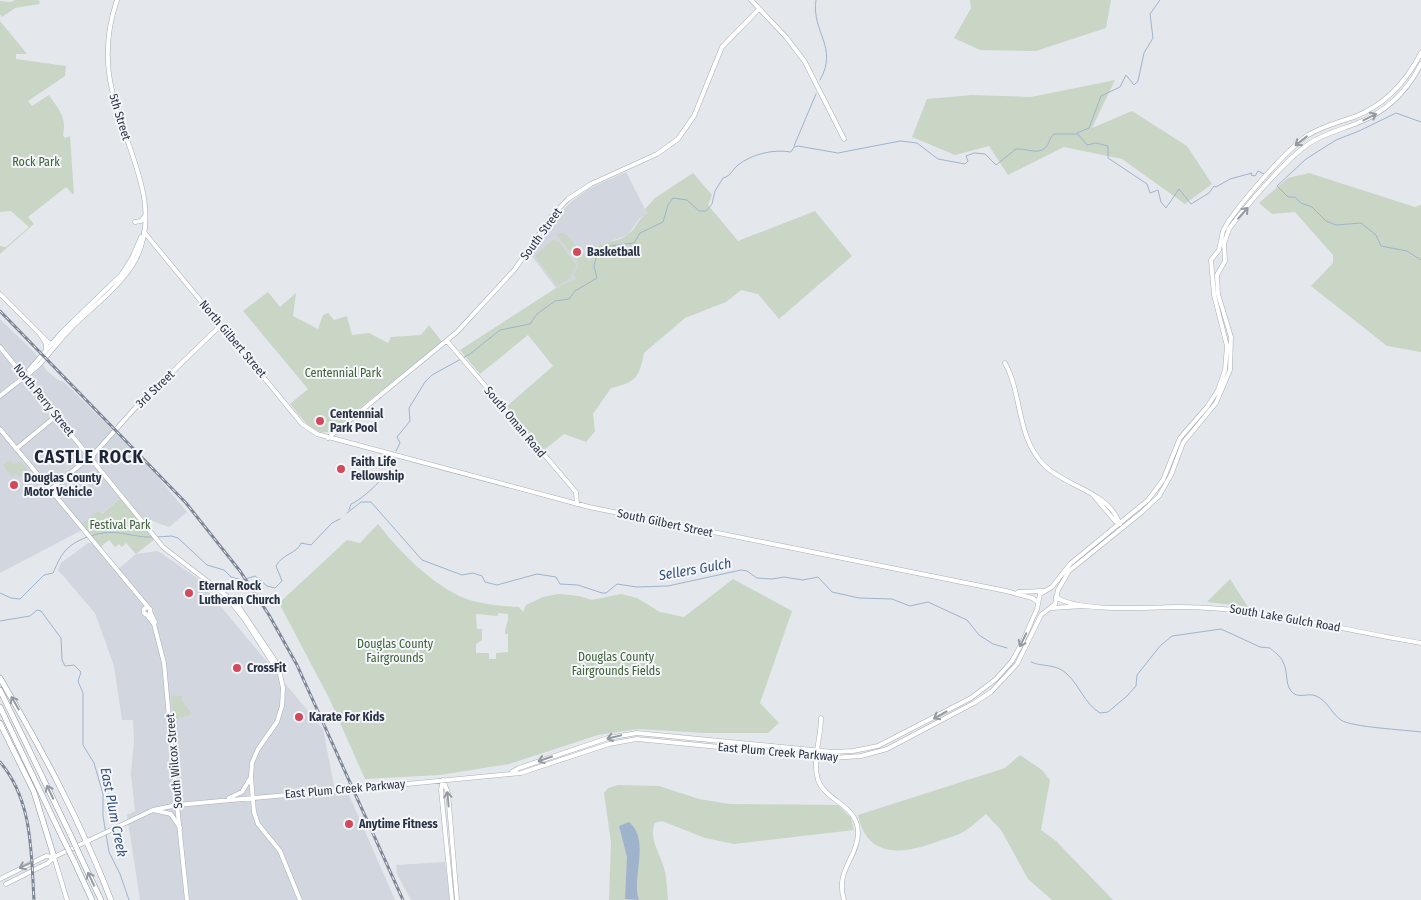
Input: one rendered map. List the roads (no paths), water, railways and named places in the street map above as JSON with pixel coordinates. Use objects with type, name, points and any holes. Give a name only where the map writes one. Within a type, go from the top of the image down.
[{"type":"highway","points":[[0,678],[47,759],[87,842],[112,900]]},
{"type":"highway","points":[[0,690],[101,900]]},
{"type":"highway","points":[[0,707],[92,900]]},
{"type":"highway","points":[[0,723],[34,792],[54,857]]},
{"type":"main road","name":"5th Street","points":[[0,396],[39,365],[60,337],[122,278],[136,258],[144,232],[145,216],[142,186],[116,106],[109,76],[108,39],[117,0]]},
{"type":"main road","points":[[751,0],[786,37],[805,62],[844,140]]},
{"type":"main road","name":"South Street","points":[[328,438],[447,341],[510,275],[551,217],[568,199],[591,184],[657,154],[678,139],[694,116],[722,46],[759,9]]},
{"type":"main road","points":[[1421,52],[1407,77],[1394,92],[1376,106],[1358,115],[1325,126],[1297,144],[1231,217],[1223,231],[1217,254],[1211,259],[1214,295],[1227,338],[1225,370],[1211,402],[1185,431],[1175,448],[1168,469],[1156,490],[1122,526],[1070,564],[1052,587],[1039,595],[1038,602],[1042,607],[1049,608],[1056,603],[1056,597],[1065,576],[1158,496],[1171,475],[1177,457],[1188,436],[1218,399],[1230,370],[1232,352],[1231,337],[1217,283],[1217,273],[1225,261],[1224,244],[1232,225],[1299,152],[1322,136],[1378,113],[1405,90],[1421,64]]},
{"type":"main road","points":[[1405,90],[1407,77]]},
{"type":"main road","points":[[135,222],[141,221],[145,216]]},
{"type":"main road","name":"North Gilbert Street","points":[[144,232],[302,424],[313,432],[328,438]]},
{"type":"main road","points":[[1217,254],[1224,256]]},
{"type":"main road","points":[[1212,265],[1216,268],[1221,266]]},
{"type":"main road","points":[[0,294],[51,344],[60,337]]},
{"type":"main road","name":"3rd Street","points":[[92,458],[136,407],[221,325]]},
{"type":"main road","points":[[40,334],[46,344],[46,350]]},
{"type":"main road","points":[[46,340],[60,337]]},
{"type":"main road","name":"South Oman Road","points":[[447,341],[576,492],[577,504]]},
{"type":"main road","name":"5th Street","points":[[24,376],[51,344]]},
{"type":"main road","name":"North Perry Street","points":[[0,347],[87,454]]},
{"type":"main road","points":[[1005,363],[1015,387],[1024,430],[1035,454],[1050,471],[1102,500],[1122,526]]},
{"type":"main road","points":[[16,449],[56,416]]},
{"type":"main road","points":[[340,428],[339,436],[345,442]]},
{"type":"main road","points":[[0,429],[50,490],[86,460],[92,458]]},
{"type":"main road","name":"South Gilbert Street","points":[[328,438],[577,504],[1006,592],[1032,598],[1038,602]]},
{"type":"main road","points":[[1175,448],[1177,457]]},
{"type":"main road","points":[[86,460],[87,454],[163,546],[219,589],[242,616],[280,674],[283,694],[280,714],[255,754],[250,777],[242,792],[225,800]]},
{"type":"main road","name":"South Wilcox Street","points":[[50,490],[139,599],[155,622],[164,663],[187,900]]},
{"type":"main road","points":[[1079,563],[1096,544]]},
{"type":"main road","points":[[1045,590],[1052,592],[1056,597]]},
{"type":"main road","name":"South Gilbert Street","points":[[1006,592],[1045,590]]},
{"type":"main road","name":"South Lake Gulch Road","points":[[1056,597],[1064,602],[1087,606]]},
{"type":"main road","name":"East Plum Creek Parkway","points":[[512,772],[596,742],[637,733],[818,751],[846,752],[885,744],[978,694],[996,679],[1012,660],[1030,627],[1038,602]]},
{"type":"main road","name":"South Lake Gulch Road","points":[[1049,608],[1087,606],[1205,607],[1251,610],[1421,643]]},
{"type":"main road","name":"East Plum Creek Parkway","points":[[54,857],[153,810],[177,805],[366,788],[512,772],[521,773],[609,744],[637,739],[817,756],[854,757],[887,749],[981,699],[1000,683],[1017,664],[1041,615],[1049,608]]},
{"type":"main road","points":[[822,718],[817,756],[819,782],[824,790],[847,807],[856,822],[858,832],[842,875],[841,885],[844,900]]},
{"type":"main road","points":[[250,777],[256,822],[278,848],[300,900]]},
{"type":"main road","points":[[443,780],[441,796],[452,900]]},
{"type":"main road","points":[[443,780],[448,793],[457,900]]},
{"type":"main road","points":[[153,810],[171,814],[180,828]]},
{"type":"main road","points":[[0,880],[46,856],[54,857]]},
{"type":"main road","points":[[0,885],[6,884],[48,863],[54,857]]},
{"type":"main road","points":[[54,857],[66,900]]},
{"type":"water","points":[[629,822],[639,839],[637,891],[639,900],[625,899],[627,857],[619,826]]},
{"type":"waterway","points":[[816,0],[817,21],[827,58],[820,80]]},
{"type":"waterway","points":[[1077,133],[1089,128],[1101,96],[1120,87],[1126,75],[1134,85],[1138,81],[1144,53],[1153,38],[1150,14],[1160,0]]},
{"type":"waterway","points":[[794,146],[816,94]]},
{"type":"waterway","points":[[1421,122],[1396,113],[1336,140],[1306,159],[1277,186],[1288,197],[1295,197],[1301,203],[1312,207],[1326,221],[1336,225],[1361,223],[1376,235],[1381,246],[1407,251],[1421,260]]},
{"type":"waterway","points":[[396,451],[400,443],[397,437],[410,421],[409,408],[425,382],[432,375],[470,354],[500,330],[530,324],[537,314],[555,301],[569,299],[575,291],[597,278],[594,266],[597,254],[610,246],[634,243],[640,233],[663,222],[668,205],[673,198],[687,200],[699,211],[706,211],[712,204],[715,191],[723,178],[728,176],[738,165],[756,155],[777,151],[791,152],[794,147],[798,146],[838,153],[900,141],[917,143],[938,159],[965,164],[968,161],[966,156],[974,153],[985,154],[996,165],[1016,149],[1042,150],[1047,146],[1054,134],[1078,134],[1087,145],[1096,143],[1108,146],[1108,158],[1147,184],[1150,193],[1158,190],[1161,202],[1166,208],[1179,189],[1191,204],[1209,193],[1214,186],[1216,187],[1230,179],[1252,173],[1251,175],[1255,176],[1258,171],[1264,174]]},
{"type":"waterway","points":[[349,510],[351,504],[382,479],[393,461]]},
{"type":"waterway","name":"Sellers Gulch","points":[[347,513],[361,502],[371,502],[422,560],[462,575],[473,573],[482,576],[485,582],[497,585],[537,574],[556,577],[560,584],[578,585],[606,593],[617,584],[637,587],[668,586],[741,570],[747,571],[757,578],[772,579],[784,577],[803,580],[818,577],[832,592],[859,598],[892,599],[910,606],[928,602],[967,620],[979,635],[993,644],[1007,648]]},
{"type":"waterway","name":"Sellers Gulch","points":[[157,537],[172,536],[178,538],[207,565],[224,570],[231,577],[242,580],[255,576],[267,586],[275,588],[282,581],[276,566],[279,562],[297,549],[301,543],[311,545],[332,523],[340,519]]},
{"type":"waterway","name":"Sellers Gulch","points":[[91,536],[108,532],[153,537]]},
{"type":"waterway","name":"Sellers Gulch","points":[[0,593],[11,598],[20,599],[44,575],[53,573],[62,555],[69,547],[87,537]]},
{"type":"waterway","name":"East Plum Creek","points":[[0,621],[30,616],[37,610],[41,611],[61,638],[62,660],[65,666],[74,665],[81,672],[78,681],[83,693],[83,745],[94,763],[103,794],[103,816],[109,852],[120,874],[129,900]]},
{"type":"waterway","name":"Sellers Gulch","points":[[1031,662],[1058,668],[1063,671],[1095,709],[1100,713],[1108,712],[1136,686],[1137,675],[1160,646],[1172,636],[1221,629],[1260,647],[1270,648],[1285,665],[1288,685],[1291,691],[1297,695],[1313,695],[1320,698],[1341,720],[1366,726],[1421,732]]},
{"type":"railway","points":[[0,311],[186,503],[240,571],[269,615],[297,665],[403,900]]},
{"type":"railway","points":[[0,762],[11,777],[19,793],[24,810],[31,846],[34,900]]},
{"type":"place","name":"Basketball","points":[[577,252]]},
{"type":"place","name":"Centennial Park Pool","points":[[320,421]]},
{"type":"place","name":"Faith Life Fellowship","points":[[341,469]]},
{"type":"place","name":"Douglas County Motor Vehicle","points":[[14,485]]},
{"type":"place","name":"Eternal Rock Lutheran Church","points":[[189,593]]},
{"type":"place","name":"CrossFit","points":[[237,668]]},
{"type":"place","name":"Karate For Kids","points":[[299,717]]},
{"type":"place","name":"Anytime Fitness","points":[[349,824]]},
{"type":"district","name":"CASTLE ROCK","points":[[89,457]]},
{"type":"park label","name":"Rock Park","points":[[36,162]]},
{"type":"park label","name":"Centennial Park","points":[[343,373]]},
{"type":"park label","name":"Festival Park","points":[[120,525]]},
{"type":"park label","name":"Douglas County Fairgrounds","points":[[395,651]]},
{"type":"park label","name":"Douglas County Fairgrounds Fields","points":[[616,664]]}]
